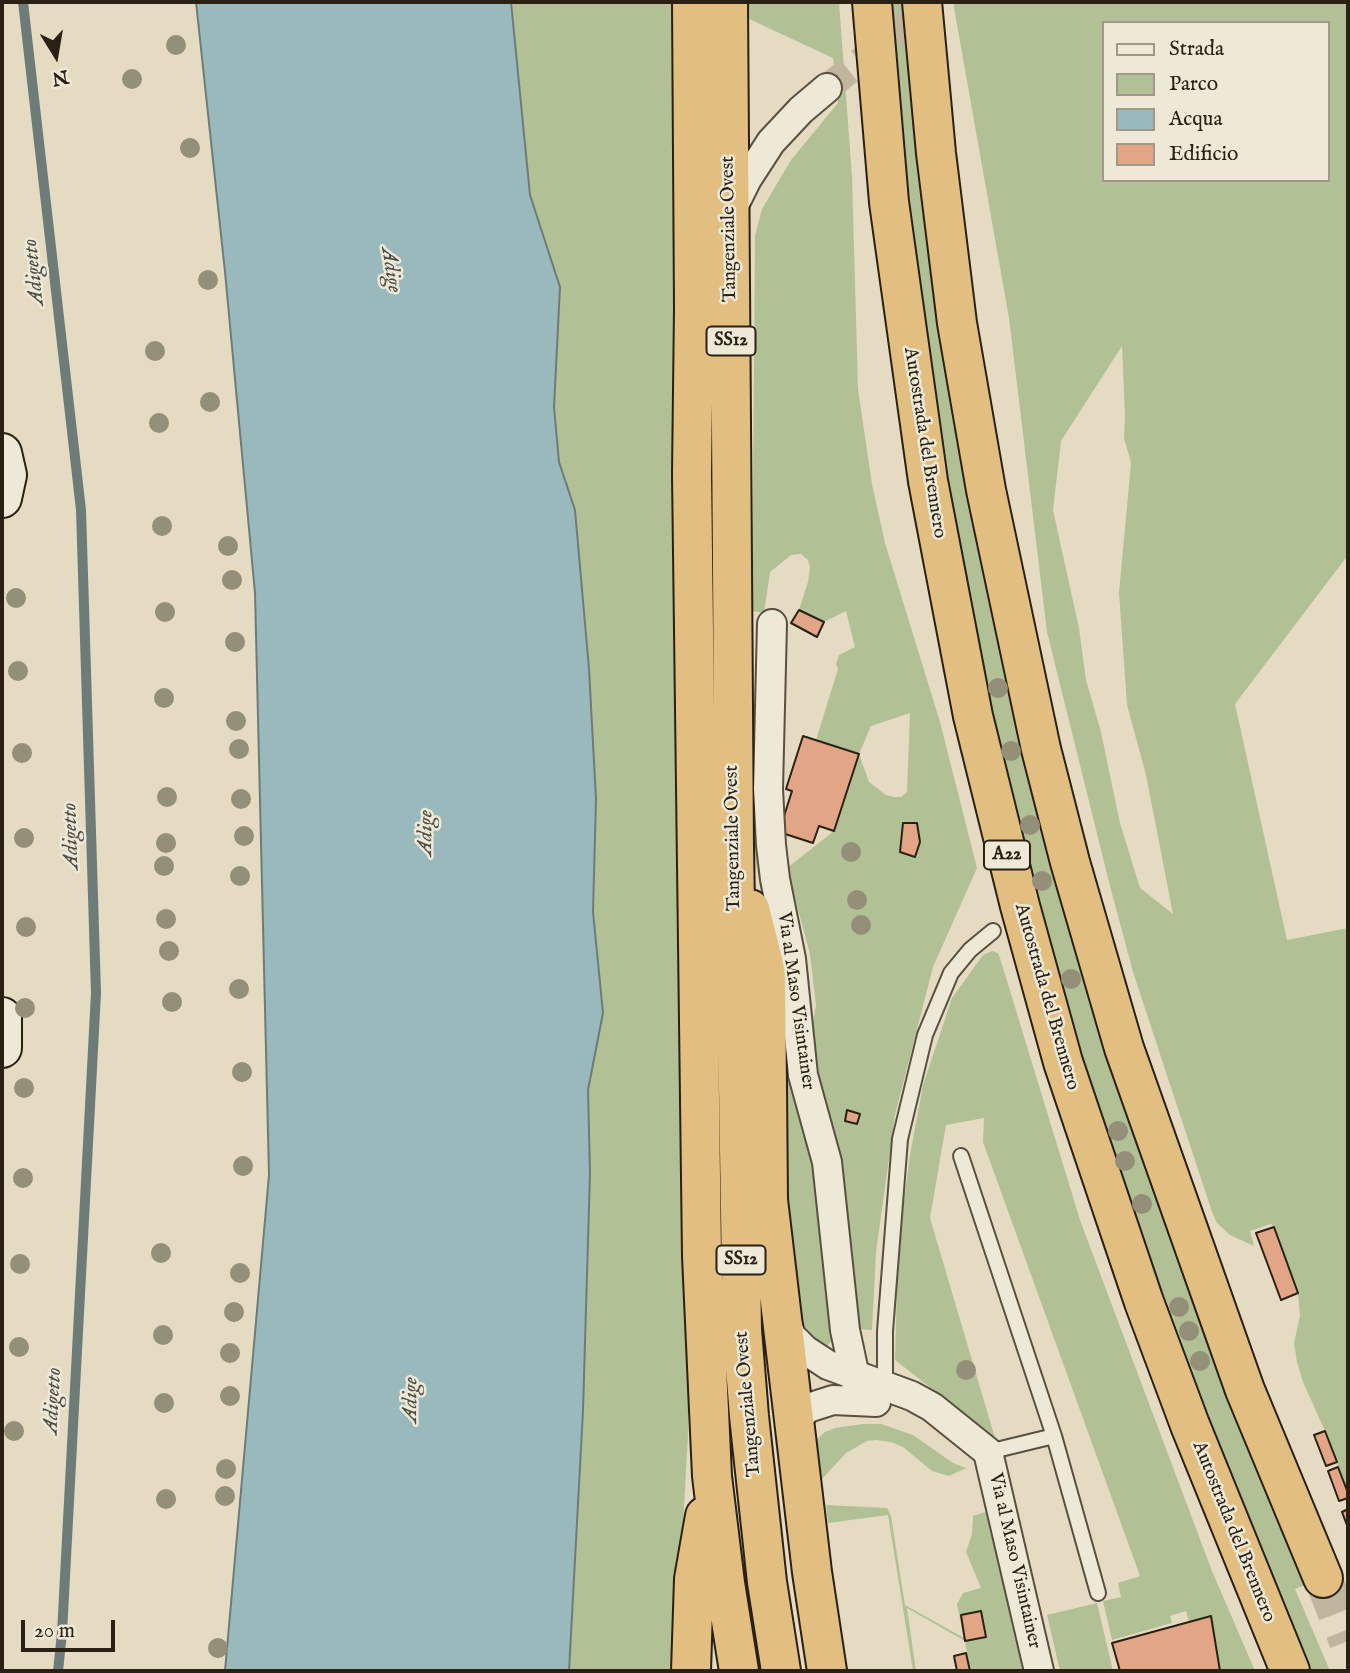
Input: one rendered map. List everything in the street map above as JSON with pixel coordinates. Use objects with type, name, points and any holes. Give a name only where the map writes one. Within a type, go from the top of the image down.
[{"type":"highway","name":"Tangenziale Ovest","points":[[692,2],[692,474],[702,1256],[712,1476],[739,1671]]},
{"type":"highway","name":"Tangenziale Ovest","points":[[728,2],[734,846],[742,1329],[766,1569],[781,1671]]},
{"type":"highway","name":"Autostrada del Brennero","points":[[872,2],[889,202],[928,481],[973,716],[1020,906],[1063,1062],[1144,1302],[1199,1450],[1290,1671]]},
{"type":"highway","points":[[922,2],[936,153],[957,323],[986,491],[1044,762],[1124,1048],[1245,1390],[1324,1578]]},
{"type":"highway","points":[[734,846],[766,972],[768,1200],[812,1572],[827,1671]]},
{"type":"highway","points":[[691,1671],[694,1579],[712,1476]]},
{"type":"street","points":[[730,214],[747,179],[771,142],[801,110],[827,88]]},
{"type":"street","points":[[2,451],[7,475],[2,500]]},
{"type":"street","name":"Via al Maso Visintainer","points":[[772,624],[768,789],[772,856],[791,959],[803,1075],[827,1162],[845,1329],[857,1387]]},
{"type":"street","points":[[2,1017],[2,1048]]},
{"type":"street","name":"Via al Maso Visintainer","points":[[782,1311],[791,1336],[805,1350],[857,1387],[988,1452]]},
{"type":"street","name":"Via al Maso Visintainer","points":[[794,1421],[808,1408],[833,1400],[857,1387],[885,1384],[932,1407],[988,1452],[1039,1671]]},
{"type":"lane","points":[[885,1384],[885,1331],[900,1139],[922,1048],[951,973],[970,950],[993,931]]},
{"type":"lane","points":[[961,1156],[1054,1436],[1098,1593]]},
{"type":"lane","name":"Via al Maso Visintainer","points":[[988,1452],[1054,1436]]},
{"type":"green space","points":[[511,2],[676,2],[688,1134],[688,1435],[675,1671],[569,1671],[583,1418],[590,1173],[588,1090],[603,1013],[593,912],[596,799],[589,669],[575,510],[559,462],[554,407],[560,287],[530,195]]},
{"type":"green space","points":[[746,2],[839,2],[852,176],[858,389],[872,484],[885,543],[940,722],[977,868],[933,967],[895,1115],[876,1252],[872,1330],[857,1329],[816,1082],[811,1030],[816,1006],[810,954],[787,868],[834,831],[859,754],[816,740],[838,669],[836,664],[839,655],[855,647],[846,611],[824,622],[799,610],[810,567],[808,560],[801,554],[791,555],[770,572],[764,613],[752,611],[755,236],[762,209],[791,160],[838,103],[833,58],[747,18]],"holes":[[[910,713],[907,792],[901,797],[886,795],[869,782],[859,754],[871,726]]]},
{"type":"green space","points":[[889,2],[905,2],[963,468],[1305,1585],[1295,1589],[1330,1671],[1311,1671],[1194,1385],[1072,1031],[1044,929],[1000,746],[950,500],[907,195]]},
{"type":"green space","points":[[953,2],[1348,2],[1348,555],[1235,704],[1287,940],[1348,928],[1348,1493],[1297,1362],[1294,1343],[1300,1316],[1298,1293],[1274,1227],[1271,1224],[1250,1231],[1254,1246],[1230,1235],[1217,1223],[1212,1212],[1133,972],[1047,632],[1009,318]],"holes":[[[1122,346],[1124,438],[1131,463],[1119,593],[1127,705],[1146,775],[1173,914],[1140,888],[1120,823],[1101,732],[1086,680],[1079,628],[1053,510],[1061,441]]]},
{"type":"green space","points":[[751,816],[761,817],[790,1082],[816,1166],[834,1338],[826,1347],[812,1339],[800,1327],[795,1313],[769,940],[751,833]]},
{"type":"green space","points":[[992,951],[998,953],[1000,958],[1080,1220],[1212,1571],[1255,1671],[1220,1671],[1210,1616],[1189,1622],[1186,1611],[1170,1616],[1172,1623],[1112,1640],[1103,1601],[1121,1597],[1118,1583],[1140,1576],[983,1142],[984,1118],[946,1125],[930,1218],[995,1438],[895,1360],[898,1247],[910,1155],[923,1085],[952,998],[983,955]]},
{"type":"green space","points":[[881,1424],[913,1435],[953,1463],[966,1468],[949,1476],[932,1471],[903,1447],[876,1440],[867,1441],[846,1453],[822,1479],[816,1440],[835,1428]]},
{"type":"green space","points":[[826,1505],[887,1508],[891,1516],[905,1605],[964,1638],[957,1604],[963,1593],[981,1588],[966,1552],[972,1534],[973,1516],[985,1512],[992,1528],[1024,1671],[970,1671],[965,1641],[907,1608],[916,1671],[913,1671],[888,1515],[828,1523]]},
{"type":"green space","points":[[1097,1603],[1113,1671],[1060,1671],[1047,1615]]},
{"type":"water","name":"Adige","points":[[196,2],[511,2],[530,195],[560,287],[554,407],[559,462],[575,510],[589,669],[596,799],[593,912],[603,1013],[588,1090],[590,1173],[583,1411],[569,1671],[225,1671],[269,1175],[255,593]]},
{"type":"building","points":[[799,610],[824,622],[817,637],[791,623]]},
{"type":"building","points":[[803,736],[859,754],[834,831],[819,826],[813,843],[779,832],[792,791],[786,789]]},
{"type":"building","points":[[903,823],[917,823],[920,842],[915,857],[900,852]]},
{"type":"building","points":[[847,1110],[860,1114],[857,1124],[845,1121]]},
{"type":"building","points":[[1274,1227],[1298,1293],[1281,1300],[1256,1233]]},
{"type":"building","points":[[1325,1431],[1337,1462],[1326,1466],[1314,1435]]},
{"type":"building","points":[[1338,1467],[1348,1493],[1348,1498],[1339,1501],[1328,1471]]},
{"type":"building","points":[[1348,1509],[1348,1528],[1342,1512]]},
{"type":"building","points":[[981,1611],[986,1637],[965,1641],[961,1615]]},
{"type":"building","points":[[1211,1616],[1220,1671],[1120,1671],[1112,1643]]},
{"type":"building","points":[[966,1653],[970,1671],[957,1671],[954,1656]]},
{"type":"waterway","name":"Adigetto","points":[[23,2],[81,510],[96,993],[58,1671]]},
{"type":"tunnel","points":[[827,88],[934,3]]},
{"type":"tunnel","points":[[1323,1578],[1348,1641]]}]
